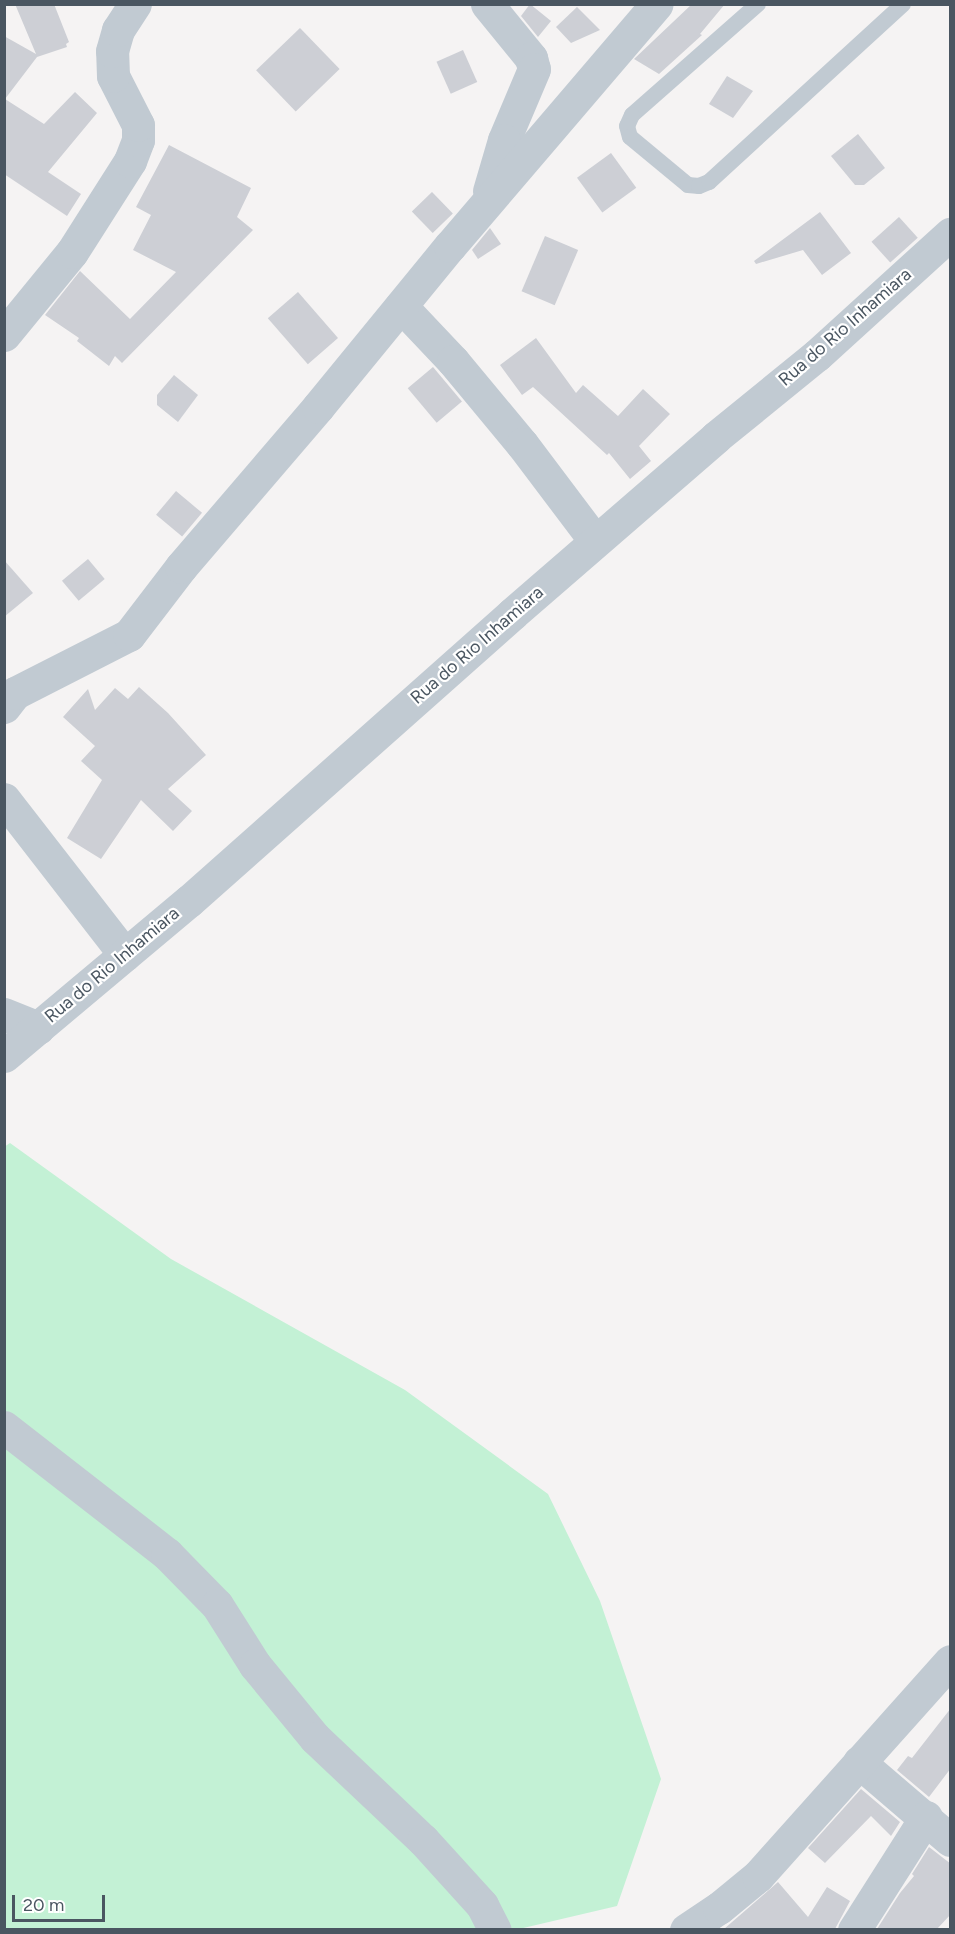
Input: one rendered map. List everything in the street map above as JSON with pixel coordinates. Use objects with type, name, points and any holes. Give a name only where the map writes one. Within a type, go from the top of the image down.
[{"type":"street","points":[[4,335],[72,252],[130,161],[138,140],[138,125],[113,76],[112,51],[118,30],[135,4]]},
{"type":"street","points":[[483,207],[504,140],[534,69],[531,58],[487,4]]},
{"type":"street","points":[[8,692],[129,635],[181,567],[483,207],[657,4]]},
{"type":"street","name":"Rua do Rio Inhamiara","points":[[4,1056],[125,955],[595,541],[817,355],[951,234]]},
{"type":"street","points":[[401,306],[453,361],[522,444],[595,541]]},
{"type":"street","points":[[4,799],[125,955]]},
{"type":"street","points":[[4,1014],[38,1028]]},
{"type":"street","points":[[4,1427],[167,1554],[217,1605],[255,1665],[315,1738],[423,1840],[482,1905],[495,1929]]},
{"type":"street","points":[[686,1929],[719,1908],[758,1876],[951,1661]]},
{"type":"street","points":[[859,1762],[951,1840]]},
{"type":"street","points":[[854,1929],[926,1817]]},
{"type":"lane","points":[[758,4],[632,115],[627,126],[630,137],[688,185],[699,186],[709,182],[903,4]]},
{"type":"green space","points":[[10,1143],[171,1259],[405,1390],[548,1494],[600,1601],[661,1779],[617,1906],[519,1929],[5,1930],[4,1147]]},
{"type":"building","points":[[15,4],[54,4],[69,42],[66,44],[67,47],[37,57],[5,99],[44,124],[75,92],[97,113],[48,172],[81,194],[67,216],[4,174],[4,36],[36,54]]},
{"type":"building","points":[[530,4],[551,21],[538,37],[521,16]]},
{"type":"building","points":[[692,4],[725,4],[700,34],[702,35],[659,74],[634,59]]},
{"type":"building","points":[[577,7],[600,30],[571,43],[556,27]]},
{"type":"building","points":[[300,28],[340,69],[296,111],[256,70]]},
{"type":"building","points":[[463,50],[477,82],[451,94],[437,62]]},
{"type":"building","points":[[727,76],[753,91],[733,118],[709,104]]},
{"type":"building","points":[[858,134],[885,168],[864,185],[855,185],[831,156]]},
{"type":"building","points":[[169,145],[251,188],[237,217],[253,230],[122,363],[115,356],[109,366],[77,341],[79,338],[45,315],[80,271],[130,319],[176,272],[133,250],[151,215],[136,207]]},
{"type":"building","points":[[611,153],[636,188],[602,212],[577,178]]},
{"type":"building","points":[[432,192],[453,214],[433,233],[412,211]]},
{"type":"building","points":[[820,212],[851,253],[822,275],[803,250],[756,264],[754,261]]},
{"type":"building","points":[[899,217],[918,238],[890,263],[872,242]]},
{"type":"building","points":[[490,228],[501,244],[478,259],[472,250]]},
{"type":"building","points":[[545,236],[578,250],[555,305],[522,291]]},
{"type":"building","points":[[298,292],[338,338],[308,364],[268,318]]},
{"type":"building","points":[[536,338],[576,393],[583,385],[618,416],[643,389],[670,414],[639,446],[651,461],[630,479],[609,453],[607,455],[533,387],[522,395],[500,365]]},
{"type":"building","points":[[433,367],[462,401],[437,423],[408,388]]},
{"type":"building","points":[[174,375],[198,395],[178,422],[157,405],[157,395]]},
{"type":"building","points":[[176,491],[202,513],[182,537],[156,515]]},
{"type":"building","points":[[88,559],[105,579],[79,601],[62,581]]},
{"type":"building","points":[[4,560],[33,593],[4,617]]},
{"type":"building","points":[[139,687],[168,713],[206,755],[168,789],[192,811],[173,831],[141,800],[101,859],[67,838],[102,780],[81,761],[95,746],[63,717],[88,689],[95,710],[115,688],[128,699]]},
{"type":"building","points":[[951,1708],[951,1768],[929,1797],[897,1770],[908,1756],[912,1758]]},
{"type":"building","points":[[861,1789],[900,1822],[891,1836],[871,1816],[825,1863],[808,1848]]},
{"type":"building","points":[[929,1847],[951,1864],[951,1914],[937,1929],[877,1929],[914,1876],[912,1874]]},
{"type":"building","points":[[778,1882],[808,1917],[827,1887],[850,1901],[835,1929],[724,1929]]}]
